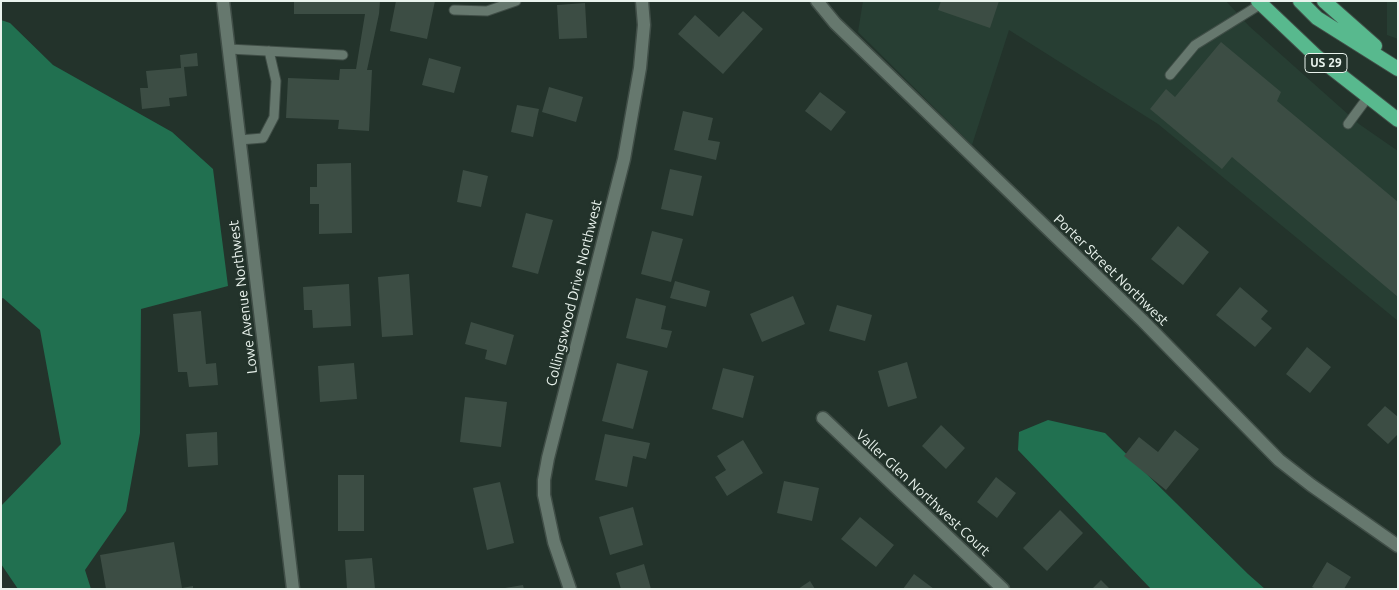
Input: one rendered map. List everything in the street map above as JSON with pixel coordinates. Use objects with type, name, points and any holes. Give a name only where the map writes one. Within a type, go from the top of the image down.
[{"type":"highway","points":[[1300,1],[1317,18],[1398,67]]},
{"type":"highway","points":[[1324,1],[1398,67]]},
{"type":"highway","name":"US 29","points":[[1260,3],[1316,56],[1398,120]]},
{"type":"street","name":"Lowe Avenue Northwest","points":[[223,1],[293,589]]},
{"type":"street","name":"Collingswood Drive Northwest","points":[[570,589],[554,542],[544,495],[544,480],[624,159],[640,68],[644,25],[642,1]]},
{"type":"street","name":"Porter Street Northwest","points":[[817,1],[835,23],[1143,321],[1280,460],[1311,486],[1398,546]]},
{"type":"street","name":"Valler Glen Northwest Court","points":[[823,418],[1003,589]]},
{"type":"lane","points":[[454,10],[487,11],[516,1]]},
{"type":"lane","points":[[1170,75],[1195,45],[1260,3]]},
{"type":"lane","points":[[229,49],[343,55]]},
{"type":"lane","points":[[239,140],[263,138],[274,117],[276,81],[269,51]]},
{"type":"lane","points":[[1348,124],[1368,97]]},
{"type":"shaded area","points":[[863,1],[1226,1],[1249,26],[1359,124],[1398,151],[1398,321],[1158,124],[1009,30],[972,145],[858,32]]},
{"type":"shaded area","points":[[1387,1],[1398,1],[1398,39],[1387,35]]},
{"type":"green space","points":[[1,20],[10,23],[53,65],[172,132],[213,169],[228,286],[141,309],[140,433],[126,511],[85,570],[91,589],[18,589],[1,564],[1,506],[61,444],[40,330],[3,298],[1,299]]},
{"type":"green space","points":[[1048,420],[1105,433],[1265,589],[1151,589],[1018,450],[1019,432]]},
{"type":"building","points":[[294,1],[380,1],[367,70],[372,70],[369,131],[338,129],[339,120],[286,118],[288,78],[339,80],[340,69],[356,69],[365,14],[294,14]]},
{"type":"building","points":[[396,1],[435,1],[427,39],[390,31]]},
{"type":"building","points":[[941,1],[999,1],[990,28],[938,10]]},
{"type":"building","points":[[585,3],[587,38],[559,39],[557,5]]},
{"type":"building","points":[[743,11],[763,29],[723,74],[678,34],[695,15],[719,37]]},
{"type":"building","points":[[1221,42],[1281,92],[1277,101],[1398,202],[1398,297],[1232,157],[1222,169],[1150,109],[1166,89],[1175,97]]},
{"type":"building","points":[[197,53],[198,66],[184,67],[187,96],[169,98],[170,106],[142,109],[140,88],[148,88],[146,71],[181,68],[180,55]]},
{"type":"building","points":[[429,58],[461,67],[454,93],[422,85]]},
{"type":"building","points":[[549,87],[583,97],[576,122],[542,112]]},
{"type":"building","points":[[820,92],[846,112],[831,131],[805,111]]},
{"type":"building","points":[[517,105],[539,109],[533,137],[511,132]]},
{"type":"building","points":[[683,111],[713,118],[708,140],[720,142],[716,160],[674,150]]},
{"type":"building","points":[[351,163],[352,233],[319,234],[319,204],[310,204],[310,187],[317,187],[317,164]]},
{"type":"building","points":[[670,169],[702,176],[693,216],[661,209]]},
{"type":"building","points":[[463,170],[488,176],[481,207],[457,202]]},
{"type":"building","points":[[526,213],[553,220],[538,274],[512,267]]},
{"type":"building","points":[[1178,226],[1209,252],[1183,285],[1151,259]]},
{"type":"building","points":[[652,231],[683,239],[671,282],[641,274]]},
{"type":"building","points":[[409,274],[413,335],[382,337],[378,277]]},
{"type":"building","points":[[675,281],[710,291],[706,307],[670,298]]},
{"type":"building","points":[[349,284],[351,326],[313,328],[312,310],[304,310],[303,287]]},
{"type":"building","points":[[1240,287],[1268,311],[1261,319],[1272,328],[1255,347],[1216,315]]},
{"type":"building","points":[[793,296],[805,324],[762,342],[750,314]]},
{"type":"building","points":[[636,298],[666,306],[661,329],[672,331],[667,348],[626,338]]},
{"type":"building","points":[[837,305],[872,315],[865,341],[829,331]]},
{"type":"building","points":[[201,311],[206,364],[216,363],[218,385],[189,387],[187,372],[178,372],[173,314]]},
{"type":"building","points":[[471,322],[514,335],[506,365],[485,359],[487,350],[465,344]]},
{"type":"building","points":[[1307,347],[1331,367],[1310,393],[1286,374]]},
{"type":"building","points":[[907,362],[917,398],[888,407],[878,371]]},
{"type":"building","points":[[354,363],[357,399],[320,402],[318,366]]},
{"type":"building","points":[[617,363],[648,371],[633,429],[602,421]]},
{"type":"building","points":[[723,368],[754,376],[743,418],[712,409]]},
{"type":"building","points":[[465,397],[507,402],[501,447],[460,442]]},
{"type":"building","points":[[1385,406],[1398,417],[1398,434],[1388,444],[1367,425]]},
{"type":"building","points":[[941,425],[965,448],[946,469],[922,446]]},
{"type":"building","points":[[1175,430],[1199,449],[1166,490],[1124,456],[1139,437],[1158,452]]},
{"type":"building","points":[[217,432],[218,465],[188,467],[186,434]]},
{"type":"building","points":[[605,434],[650,443],[646,459],[633,456],[627,487],[595,480]]},
{"type":"building","points":[[743,440],[763,473],[727,496],[715,477],[726,470],[717,456]]},
{"type":"building","points":[[338,475],[364,475],[364,531],[338,531]]},
{"type":"building","points":[[996,477],[1016,493],[997,518],[977,502]]},
{"type":"building","points":[[784,481],[819,488],[812,521],[777,513]]},
{"type":"building","points":[[500,482],[514,543],[487,550],[473,488]]},
{"type":"building","points":[[633,507],[643,545],[610,555],[599,517]]},
{"type":"building","points":[[1060,510],[1083,533],[1047,571],[1023,548]]},
{"type":"building","points":[[860,517],[894,545],[876,567],[841,539]]},
{"type":"building","points":[[174,542],[182,588],[193,586],[193,589],[106,589],[100,555]]},
{"type":"building","points":[[372,558],[375,589],[347,589],[345,560]]},
{"type":"building","points":[[1327,562],[1351,577],[1344,589],[1316,589],[1312,587]]},
{"type":"building","points":[[644,564],[651,589],[621,589],[616,573]]},
{"type":"building","points":[[914,574],[934,589],[903,589]]},
{"type":"building","points":[[1101,580],[1110,589],[1092,589]]},
{"type":"building","points":[[810,581],[815,589],[798,589]]},
{"type":"building","points":[[523,585],[524,589],[505,589],[505,588]]}]
